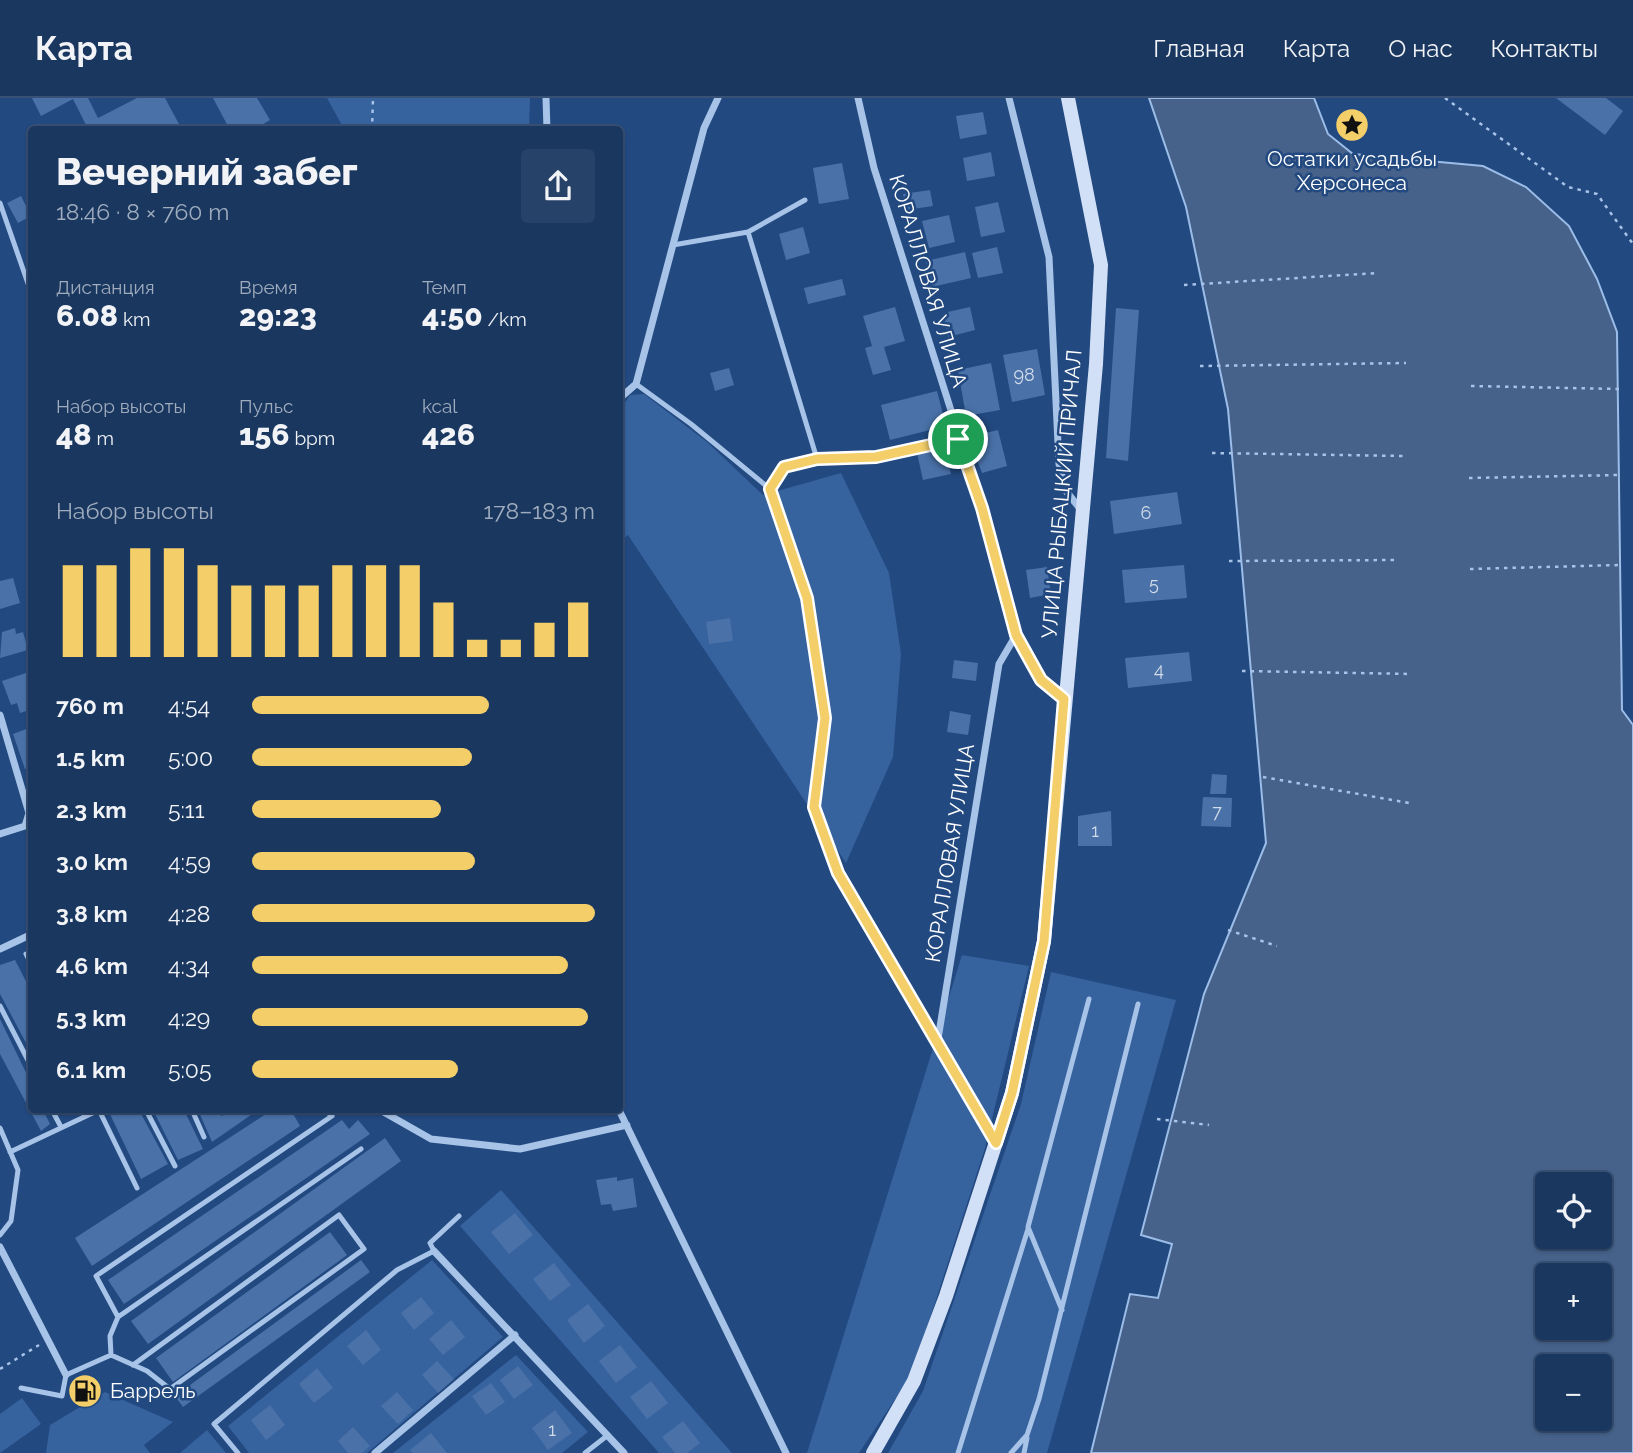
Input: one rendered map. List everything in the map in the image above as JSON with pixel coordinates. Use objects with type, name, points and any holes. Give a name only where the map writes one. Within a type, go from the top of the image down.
[{"type":"main road","name":"УЛИЦА РЫБАЦКИЙ ПРИЧАЛ","points":[[873,1453],[918,1372],[996,1143],[1012,1093],[1044,941],[1096,365],[1101,265],[1068,98]]},
{"type":"street","points":[[546,98],[547,126]]},
{"type":"street","points":[[623,395],[636,384],[704,128],[718,98]]},
{"type":"street","name":"КОРАЛЛОВАЯ УЛИЦА","points":[[858,98],[874,168],[982,508],[1016,635],[1041,680],[1064,699]]},
{"type":"street","points":[[1009,98],[1049,257],[1059,464],[1066,491],[1082,510]]},
{"type":"street","name":"КОРАЛЛОВАЯ УЛИЦА","points":[[938,1039],[999,664],[1016,635]]},
{"type":"street","points":[[0,715],[28,810]]},
{"type":"street","points":[[814,807],[838,873],[938,1039],[996,1143]]},
{"type":"street","points":[[0,834],[25,826],[28,816]]},
{"type":"street","points":[[0,949],[28,936]]},
{"type":"street","points":[[385,1113],[431,1139],[520,1149],[627,1125]]},
{"type":"street","points":[[621,1113],[786,1453]]},
{"type":"street","points":[[0,1247],[65,1375]]},
{"type":"street","points":[[434,1251],[624,1453]]},
{"type":"street","points":[[375,1453],[515,1335]]},
{"type":"lane","points":[[673,246],[748,232],[805,200]]},
{"type":"lane","points":[[0,203],[28,284]]},
{"type":"lane","points":[[748,232],[817,459]]},
{"type":"lane","points":[[636,384],[691,424],[770,489],[807,598],[825,718],[814,807]]},
{"type":"lane","points":[[26,954],[28,958]]},
{"type":"lane","points":[[958,1453],[1028,1227],[1088,999]]},
{"type":"lane","points":[[1024,1453],[1138,1004]]},
{"type":"lane","points":[[0,1006],[28,1060]]},
{"type":"lane","points":[[54,1113],[61,1127]]},
{"type":"lane","points":[[10,1152],[92,1113]]},
{"type":"lane","points":[[100,1113],[137,1188]]},
{"type":"lane","points":[[148,1113],[175,1166]]},
{"type":"lane","points":[[193,1113],[204,1137]]},
{"type":"lane","points":[[118,1317],[96,1276],[332,1116],[328,1113]]},
{"type":"lane","points":[[0,1128],[18,1170],[11,1221],[0,1234]]},
{"type":"lane","points":[[111,1355],[110,1336],[118,1317],[361,1149]]},
{"type":"lane","points":[[20,1388],[62,1396],[65,1375],[111,1355],[133,1364],[170,1389],[364,1250],[339,1215],[133,1364]]},
{"type":"lane","points":[[238,1453],[214,1424],[397,1270],[434,1251],[430,1243],[459,1216]]},
{"type":"lane","points":[[1028,1227],[1062,1310]]},
{"type":"lane","points":[[1011,1453],[1027,1435]]},
{"type":"lane","points":[[585,1453],[608,1436]]},
{"type":"path","points":[[372,126],[373,98]]},
{"type":"path","points":[[1445,98],[1568,187],[1597,194],[1633,244]]},
{"type":"path","points":[[1184,285],[1377,273]]},
{"type":"path","points":[[1200,366],[1406,363]]},
{"type":"path","points":[[1471,386],[1619,389]]},
{"type":"path","points":[[770,489],[784,467],[817,459],[876,457],[958,439]]},
{"type":"path","points":[[1212,453],[1404,456]]},
{"type":"path","points":[[1469,478],[1619,475]]},
{"type":"path","points":[[1228,561],[1398,560]]},
{"type":"path","points":[[1470,569],[1620,565]]},
{"type":"path","points":[[1241,671],[1412,674]]},
{"type":"path","points":[[1263,777],[1409,803]]},
{"type":"path","points":[[1228,930],[1277,947]]},
{"type":"path","points":[[1157,1119],[1209,1125]]},
{"type":"path","points":[[0,1369],[48,1340]]},
{"type":"shaded area","points":[[327,98],[530,98],[529,126],[342,126]]},
{"type":"shaded area","points":[[1149,98],[1314,98],[1328,134],[1353,154],[1483,166],[1526,187],[1569,226],[1597,279],[1617,332],[1622,710],[1633,725],[1633,1453],[1091,1453],[1130,1294],[1158,1298],[1172,1244],[1141,1235],[1204,994],[1266,843],[1228,409],[1186,207]]},
{"type":"shaded area","points":[[644,394],[707,442],[763,495],[841,473],[889,573],[901,654],[893,757],[846,863],[628,535],[623,539],[623,406],[630,395]]},
{"type":"shaded area","points":[[962,955],[1029,966],[985,1148],[912,1374],[859,1453],[807,1453]]},
{"type":"shaded area","points":[[1051,972],[1176,1000],[1047,1453],[888,1453],[923,1391],[1021,1104]]},
{"type":"shaded area","points":[[501,1190],[732,1453],[659,1453],[460,1226]]},
{"type":"shaded area","points":[[432,1260],[503,1337],[367,1453],[249,1453],[228,1426]]},
{"type":"shaded area","points":[[516,1355],[588,1432],[562,1453],[393,1453]]},
{"type":"shaded area","points":[[105,1392],[173,1422],[144,1445],[150,1453],[46,1453],[50,1425]]},
{"type":"shaded area","points":[[22,1398],[41,1424],[0,1453],[0,1414]]},
{"type":"shaded area","points":[[207,1430],[226,1453],[180,1453]]},
{"type":"building","points":[[32,98],[88,98],[98,118],[137,98],[165,98],[180,126],[84,126],[86,125],[73,99],[41,116]]},
{"type":"building","points":[[213,98],[257,98],[270,120],[260,126],[228,126]]},
{"type":"building","points":[[1556,98],[1606,98],[1623,111],[1605,135]]},
{"type":"building","points":[[983,112],[987,134],[960,139],[956,116]]},
{"type":"building","points":[[991,152],[995,176],[967,181],[963,158]]},
{"type":"building","points":[[842,163],[849,199],[819,204],[813,168]]},
{"type":"building","points":[[930,190],[933,206],[906,210],[903,194]]},
{"type":"building","points":[[21,196],[28,210],[28,218],[18,223],[7,203]]},
{"type":"building","points":[[998,202],[1005,232],[981,237],[975,207]]},
{"type":"building","points":[[949,215],[955,242],[929,248],[922,221]]},
{"type":"building","points":[[803,227],[810,253],[786,260],[779,234]]},
{"type":"building","points":[[997,247],[1003,273],[978,278],[972,253]]},
{"type":"building","points":[[965,252],[971,278],[932,287],[926,261]]},
{"type":"building","points":[[842,279],[846,295],[808,304],[804,288]]},
{"type":"building","points":[[895,307],[905,341],[884,347],[891,370],[873,375],[865,348],[872,346],[863,316]]},
{"type":"building","points":[[970,307],[975,330],[948,337],[943,313]]},
{"type":"building","points":[[1116,308],[1139,310],[1128,461],[1106,458]]},
{"type":"building","points":[[1037,349],[1045,395],[1012,402],[1003,355]]},
{"type":"building","points":[[991,363],[1000,410],[966,416],[958,370]]},
{"type":"building","points":[[729,368],[734,385],[715,391],[710,373]]},
{"type":"building","points":[[937,391],[946,426],[890,440],[881,405]]},
{"type":"building","points":[[998,430],[1007,466],[982,473],[968,437]]},
{"type":"building","points":[[944,446],[951,474],[923,480],[917,453]]},
{"type":"building","points":[[1177,492],[1182,524],[1114,534],[1110,501]]},
{"type":"building","points":[[1184,565],[1187,598],[1125,603],[1122,570]]},
{"type":"building","points":[[1047,567],[1051,594],[1030,598],[1026,570]]},
{"type":"building","points":[[13,578],[20,603],[0,609],[0,581]]},
{"type":"building","points":[[730,618],[733,641],[709,644],[706,622]]},
{"type":"building","points":[[15,628],[16,634],[23,632],[28,650],[0,658],[2,632]]},
{"type":"building","points":[[1189,652],[1192,681],[1128,688],[1125,658]]},
{"type":"building","points":[[954,660],[978,663],[976,681],[952,678]]},
{"type":"building","points":[[26,673],[28,710],[20,713],[17,703],[11,705],[2,681]]},
{"type":"building","points":[[950,711],[971,715],[968,735],[947,732]]},
{"type":"building","points":[[28,728],[28,768],[25,769],[13,734]]},
{"type":"building","points":[[1212,774],[1227,775],[1226,794],[1210,794]]},
{"type":"building","points":[[1203,797],[1232,798],[1231,827],[1201,826]]},
{"type":"building","points":[[1111,811],[1112,846],[1078,846],[1078,816]]},
{"type":"building","points":[[15,960],[28,985],[28,1046],[0,994],[0,965]]},
{"type":"building","points":[[0,1019],[28,1077],[28,1107],[0,1054]]},
{"type":"building","points":[[31,1113],[44,1113],[50,1124],[41,1131]]},
{"type":"building","points":[[109,1113],[141,1113],[168,1164],[141,1179]]},
{"type":"building","points":[[154,1113],[185,1113],[203,1149],[178,1160]]},
{"type":"building","points":[[199,1113],[220,1113],[221,1116],[230,1113],[254,1113],[212,1142]]},
{"type":"building","points":[[267,1113],[293,1113],[300,1126],[92,1266],[75,1238]]},
{"type":"building","points":[[342,1120],[349,1129],[358,1120],[370,1134],[124,1304],[108,1280]]},
{"type":"building","points":[[385,1138],[401,1161],[148,1344],[131,1321]]},
{"type":"building","points":[[617,1177],[617,1181],[633,1178],[637,1207],[613,1211],[611,1204],[601,1205],[596,1180]]},
{"type":"building","points":[[515,1213],[533,1235],[509,1254],[491,1232]]},
{"type":"building","points":[[330,1232],[347,1255],[173,1382],[156,1358]]},
{"type":"building","points":[[361,1260],[370,1272],[183,1407],[175,1396]]},
{"type":"building","points":[[554,1263],[571,1285],[550,1301],[533,1279]]},
{"type":"building","points":[[421,1297],[434,1313],[414,1330],[401,1313]]},
{"type":"building","points":[[588,1304],[605,1326],[584,1343],[567,1320]]},
{"type":"building","points":[[451,1320],[465,1337],[443,1355],[429,1339]]},
{"type":"building","points":[[366,1330],[381,1350],[363,1365],[347,1346]]},
{"type":"building","points":[[620,1345],[637,1367],[616,1383],[599,1361]]},
{"type":"building","points":[[437,1361],[454,1379],[438,1393],[422,1375]]},
{"type":"building","points":[[518,1366],[533,1385],[514,1399],[500,1380]]},
{"type":"building","points":[[317,1368],[333,1388],[314,1403],[299,1384]]},
{"type":"building","points":[[651,1381],[668,1403],[647,1419],[630,1397]]},
{"type":"building","points":[[491,1383],[505,1402],[486,1415],[472,1396]]},
{"type":"building","points":[[397,1392],[413,1410],[398,1424],[381,1406]]},
{"type":"building","points":[[270,1405],[285,1425],[266,1440],[251,1420]]},
{"type":"building","points":[[555,1410],[572,1433],[548,1450],[532,1428]]},
{"type":"building","points":[[683,1421],[700,1443],[687,1453],[675,1453],[662,1437]]},
{"type":"building","points":[[353,1427],[370,1446],[362,1453],[348,1453],[338,1441]]},
{"type":"building","points":[[431,1433],[447,1453],[413,1453],[410,1450]]},
{"type":"place","name":"Остатки усадьбы Херсонеса","points":[[1352,125]]},
{"type":"place","name":"Баррель","points":[[85,1391]]},
{"type":"route","points":[[958,439],[982,508],[1016,635],[1041,680],[1064,699],[1044,941],[1012,1093],[996,1143],[938,1039],[838,873],[814,807],[825,718],[807,598],[770,489],[784,467],[817,459],[876,457],[958,439]]}]
